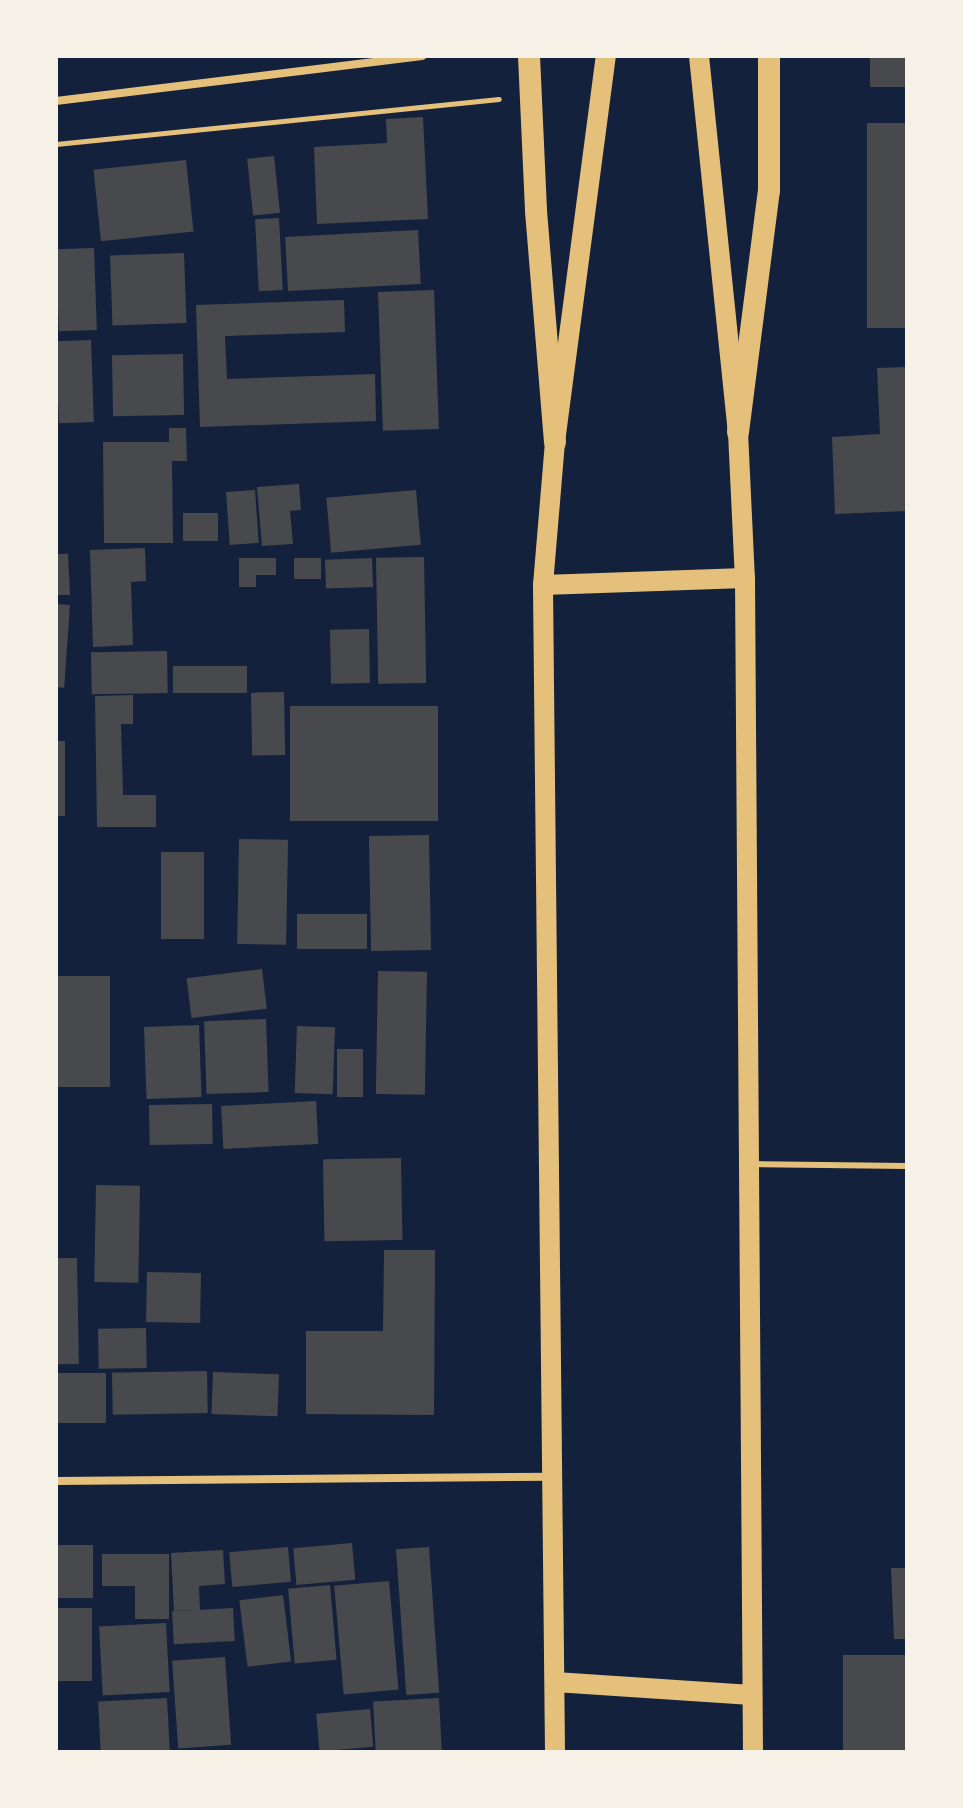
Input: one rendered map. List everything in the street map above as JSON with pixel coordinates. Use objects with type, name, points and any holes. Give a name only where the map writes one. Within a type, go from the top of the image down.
[{"type":"highway","points":[[529,56],[536,211],[555,442]]},
{"type":"highway","points":[[738,432],[769,191],[769,56]]},
{"type":"main road","points":[[555,1752],[543,585],[555,442],[606,56]]},
{"type":"main road","points":[[699,56],[738,432],[745,578],[753,1752]]},
{"type":"main road","points":[[543,585],[745,578]]},
{"type":"main road","points":[[555,1682],[752,1695]]},
{"type":"street","points":[[56,101],[422,56]]},
{"type":"street","points":[[56,1481],[553,1477]]},
{"type":"lane","points":[[749,1164],[907,1166]]},
{"type":"path","points":[[56,144],[532,96]]},
{"type":"building","points":[[870,56],[907,56],[907,87],[870,87]]},
{"type":"building","points":[[423,117],[428,219],[317,224],[314,147],[387,143],[386,119]]},
{"type":"building","points":[[867,123],[907,123],[907,328],[867,328]]},
{"type":"building","points":[[274,156],[280,213],[253,216],[247,159]]},
{"type":"building","points":[[186,160],[194,232],[101,241],[94,170]]},
{"type":"building","points":[[279,218],[283,290],[259,291],[255,219]]},
{"type":"building","points":[[418,230],[421,284],[288,291],[285,237]]},
{"type":"building","points":[[94,248],[97,330],[59,331],[56,249]]},
{"type":"building","points":[[184,253],[186,323],[112,326],[110,256]]},
{"type":"building","points":[[434,290],[439,429],[383,431],[378,292]]},
{"type":"building","points":[[344,300],[345,332],[225,336],[227,379],[375,374],[376,421],[200,427],[196,305]]},
{"type":"building","points":[[91,340],[94,422],[59,423],[56,341]]},
{"type":"building","points":[[183,354],[184,415],[113,416],[112,355]]},
{"type":"building","points":[[907,367],[907,511],[835,514],[832,437],[880,434],[877,368]]},
{"type":"building","points":[[169,428],[186,428],[187,461],[172,461],[173,543],[104,543],[103,442],[169,442]]},
{"type":"building","points":[[299,484],[301,510],[290,511],[293,544],[262,546],[257,487]]},
{"type":"building","points":[[255,490],[259,543],[230,545],[226,492]]},
{"type":"building","points":[[416,490],[421,545],[331,553],[326,498]]},
{"type":"building","points":[[183,513],[218,513],[218,541],[183,541]]},
{"type":"building","points":[[145,548],[146,581],[131,582],[133,645],[93,647],[90,550]]},
{"type":"building","points":[[56,554],[68,554],[70,595],[56,595]]},
{"type":"building","points":[[424,557],[426,683],[378,684],[376,558]]},
{"type":"building","points":[[239,558],[276,558],[276,575],[256,575],[256,587],[239,587]]},
{"type":"building","points":[[294,558],[321,558],[321,579],[294,579]]},
{"type":"building","points":[[372,558],[373,587],[326,589],[325,560]]},
{"type":"building","points":[[56,604],[70,605],[64,688],[56,687]]},
{"type":"building","points":[[369,629],[370,683],[331,684],[330,630]]},
{"type":"building","points":[[167,651],[168,693],[92,694],[91,652]]},
{"type":"building","points":[[173,666],[247,666],[247,693],[173,693]]},
{"type":"building","points":[[284,692],[285,755],[252,756],[251,693]]},
{"type":"building","points":[[133,695],[133,724],[121,724],[123,795],[156,795],[156,827],[97,827],[95,696]]},
{"type":"building","points":[[290,706],[438,706],[438,821],[290,821]]},
{"type":"building","points":[[56,741],[65,741],[65,816],[56,816]]},
{"type":"building","points":[[429,835],[431,950],[371,951],[369,836]]},
{"type":"building","points":[[239,839],[288,840],[286,945],[237,944]]},
{"type":"building","points":[[161,852],[204,852],[204,939],[161,939]]},
{"type":"building","points":[[297,914],[367,914],[367,949],[297,949]]},
{"type":"building","points":[[262,969],[267,1009],[191,1018],[187,978]]},
{"type":"building","points":[[378,971],[427,972],[425,1095],[376,1094]]},
{"type":"building","points":[[56,976],[110,976],[110,1087],[56,1087]]},
{"type":"building","points":[[266,1019],[269,1092],[207,1094],[204,1021]]},
{"type":"building","points":[[199,1025],[202,1097],[147,1099],[144,1027]]},
{"type":"building","points":[[297,1026],[335,1027],[333,1094],[295,1093]]},
{"type":"building","points":[[337,1049],[363,1049],[363,1097],[337,1097]]},
{"type":"building","points":[[316,1101],[318,1144],[223,1149],[221,1106]]},
{"type":"building","points":[[212,1104],[213,1144],[150,1145],[149,1105]]},
{"type":"building","points":[[401,1158],[402,1240],[324,1241],[323,1159]]},
{"type":"building","points":[[96,1185],[140,1186],[138,1283],[94,1282]]},
{"type":"building","points":[[384,1250],[435,1250],[434,1415],[306,1414],[306,1331],[383,1331]]},
{"type":"building","points":[[56,1258],[77,1258],[79,1364],[58,1364]]},
{"type":"building","points":[[147,1272],[201,1273],[200,1323],[146,1322]]},
{"type":"building","points":[[146,1328],[147,1368],[99,1369],[98,1329]]},
{"type":"building","points":[[207,1371],[208,1413],[113,1415],[112,1373]]},
{"type":"building","points":[[213,1372],[279,1374],[277,1416],[212,1414]]},
{"type":"building","points":[[56,1373],[106,1373],[106,1423],[56,1423]]},
{"type":"building","points":[[352,1543],[355,1580],[296,1585],[293,1548]]},
{"type":"building","points":[[56,1545],[93,1545],[93,1598],[56,1598]]},
{"type":"building","points":[[288,1547],[291,1582],[232,1587],[229,1552]]},
{"type":"building","points":[[429,1547],[439,1693],[406,1695],[396,1549]]},
{"type":"building","points":[[223,1550],[225,1584],[199,1586],[200,1610],[174,1611],[171,1553]]},
{"type":"building","points":[[102,1554],[169,1554],[169,1619],[135,1619],[135,1586],[102,1586]]},
{"type":"building","points":[[891,1568],[907,1568],[907,1639],[894,1639]]},
{"type":"building","points":[[389,1581],[398,1690],[344,1694],[334,1586]]},
{"type":"building","points":[[330,1585],[337,1660],[295,1663],[288,1589]]},
{"type":"building","points":[[283,1595],[291,1662],[247,1667],[239,1600]]},
{"type":"building","points":[[56,1608],[92,1608],[92,1681],[56,1681]]},
{"type":"building","points":[[233,1608],[235,1641],[174,1644],[172,1611]]},
{"type":"building","points":[[166,1623],[170,1692],[103,1695],[99,1627]]},
{"type":"building","points":[[843,1655],[907,1655],[907,1752],[843,1752]]},
{"type":"building","points":[[225,1657],[231,1745],[178,1748],[172,1661]]},
{"type":"building","points":[[167,1698],[170,1752],[101,1752],[98,1702]]},
{"type":"building","points":[[439,1698],[442,1752],[376,1752],[373,1701]]},
{"type":"building","points":[[370,1709],[373,1747],[320,1752],[316,1714]]}]
